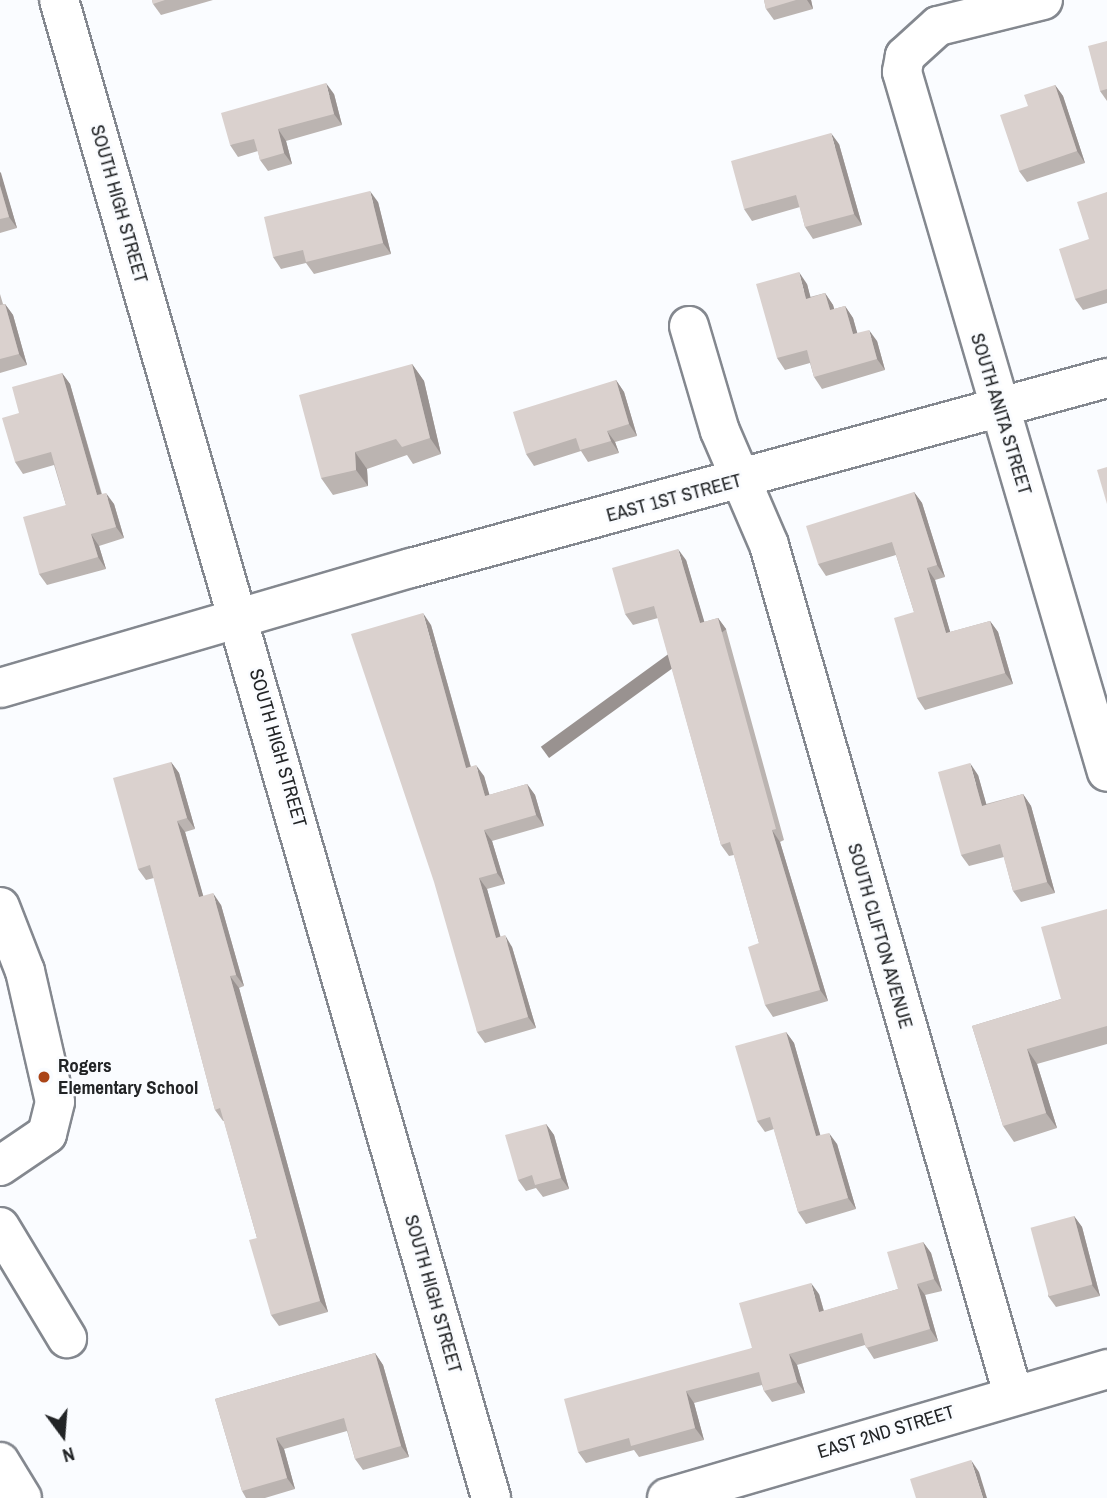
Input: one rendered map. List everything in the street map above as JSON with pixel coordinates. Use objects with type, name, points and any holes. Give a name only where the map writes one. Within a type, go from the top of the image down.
[{"type":"street","name":"SOUTH HIGH STREET","points":[[60,0],[240,617],[491,1498]]},
{"type":"street","name":"SOUTH ANITA STREET","points":[[1043,0],[938,26],[905,56],[904,87],[1107,772]]},
{"type":"street","name":"SOUTH CLIFTON AVENUE","points":[[689,326],[720,431],[744,479],[769,544],[1013,1394]]},
{"type":"street","name":"EAST 1ST STREET","points":[[0,688],[240,617],[1107,378]]},
{"type":"street","points":[[0,908],[25,971],[55,1102],[47,1134],[0,1166]]},
{"type":"street","points":[[0,1227],[67,1338]]},
{"type":"street","name":"EAST 2ND STREET","points":[[667,1498],[1013,1394],[1107,1369]]},
{"type":"street","points":[[0,1462],[22,1498]]},
{"type":"building","points":[[764,0],[796,0],[766,9]]},
{"type":"building","points":[[1107,41],[1107,89],[1100,91],[1088,46]]},
{"type":"building","points":[[326,83],[334,114],[278,129],[284,153],[260,160],[254,139],[230,145],[221,113]]},
{"type":"building","points":[[1055,85],[1077,151],[1019,171],[1000,115],[1028,106],[1024,95]]},
{"type":"building","points":[[831,133],[854,214],[805,227],[796,195],[744,209],[731,161]]},
{"type":"building","points":[[0,186],[9,217],[0,219]]},
{"type":"building","points":[[370,191],[383,243],[306,262],[303,250],[273,257],[264,217]]},
{"type":"building","points":[[1107,192],[1107,289],[1075,299],[1059,249],[1089,239],[1077,202]]},
{"type":"building","points":[[799,272],[806,299],[825,293],[830,310],[845,306],[853,334],[869,330],[877,359],[814,377],[807,350],[777,358],[756,284]]},
{"type":"building","points":[[5,304],[19,354],[0,359],[0,305]]},
{"type":"building","points":[[412,364],[430,438],[402,447],[396,439],[355,452],[356,470],[321,478],[299,395]]},
{"type":"building","points":[[62,373],[97,495],[106,493],[116,527],[91,534],[98,557],[39,574],[23,517],[66,505],[51,452],[15,462],[2,418],[19,413],[12,387]]},
{"type":"building","points":[[616,380],[629,424],[607,431],[611,441],[580,450],[576,438],[526,454],[513,412]]},
{"type":"building","points":[[1107,467],[1107,504],[1097,470]]},
{"type":"building","points":[[914,492],[937,565],[927,568],[946,633],[990,621],[1005,673],[917,698],[894,618],[914,612],[892,542],[818,564],[806,526]]},
{"type":"building","points":[[678,549],[700,623],[718,618],[776,829],[772,830],[820,990],[765,1005],[748,947],[759,943],[730,842],[721,845],[654,606],[625,614],[612,568]]},
{"type":"building","points":[[423,613],[466,768],[476,765],[485,796],[527,784],[536,815],[484,830],[497,873],[479,878],[496,938],[505,935],[528,1017],[477,1032],[434,882],[351,634]]},
{"type":"building","points":[[171,762],[187,818],[177,821],[199,897],[213,893],[236,975],[230,976],[320,1301],[271,1315],[249,1240],[257,1238],[220,1108],[215,1110],[150,865],[138,869],[113,778]]},
{"type":"building","points":[[970,763],[982,806],[1023,794],[1047,882],[1013,891],[1000,844],[961,855],[938,772]]},
{"type":"building","points":[[1107,909],[1107,1026],[1027,1049],[1046,1113],[1003,1126],[972,1026],[1061,999],[1041,927]]},
{"type":"building","points":[[786,1032],[816,1136],[829,1133],[848,1198],[798,1212],[770,1117],[757,1121],[735,1046]]},
{"type":"building","points":[[546,1124],[561,1178],[535,1185],[532,1175],[518,1180],[505,1135]]},
{"type":"building","points":[[1074,1216],[1092,1285],[1049,1296],[1031,1228]]},
{"type":"building","points":[[923,1242],[934,1279],[917,1284],[930,1329],[866,1348],[862,1333],[789,1354],[797,1382],[764,1391],[759,1372],[686,1391],[695,1428],[631,1446],[629,1438],[578,1452],[564,1399],[752,1348],[739,1303],[811,1283],[819,1312],[898,1289],[887,1252]]},
{"type":"building","points":[[375,1353],[401,1446],[355,1459],[344,1418],[276,1438],[287,1478],[242,1491],[215,1399]]},
{"type":"building","points":[[971,1460],[983,1498],[916,1498],[910,1479]]},
{"type":"place","name":"Rogers Elementary School","points":[[44,1077]]}]
